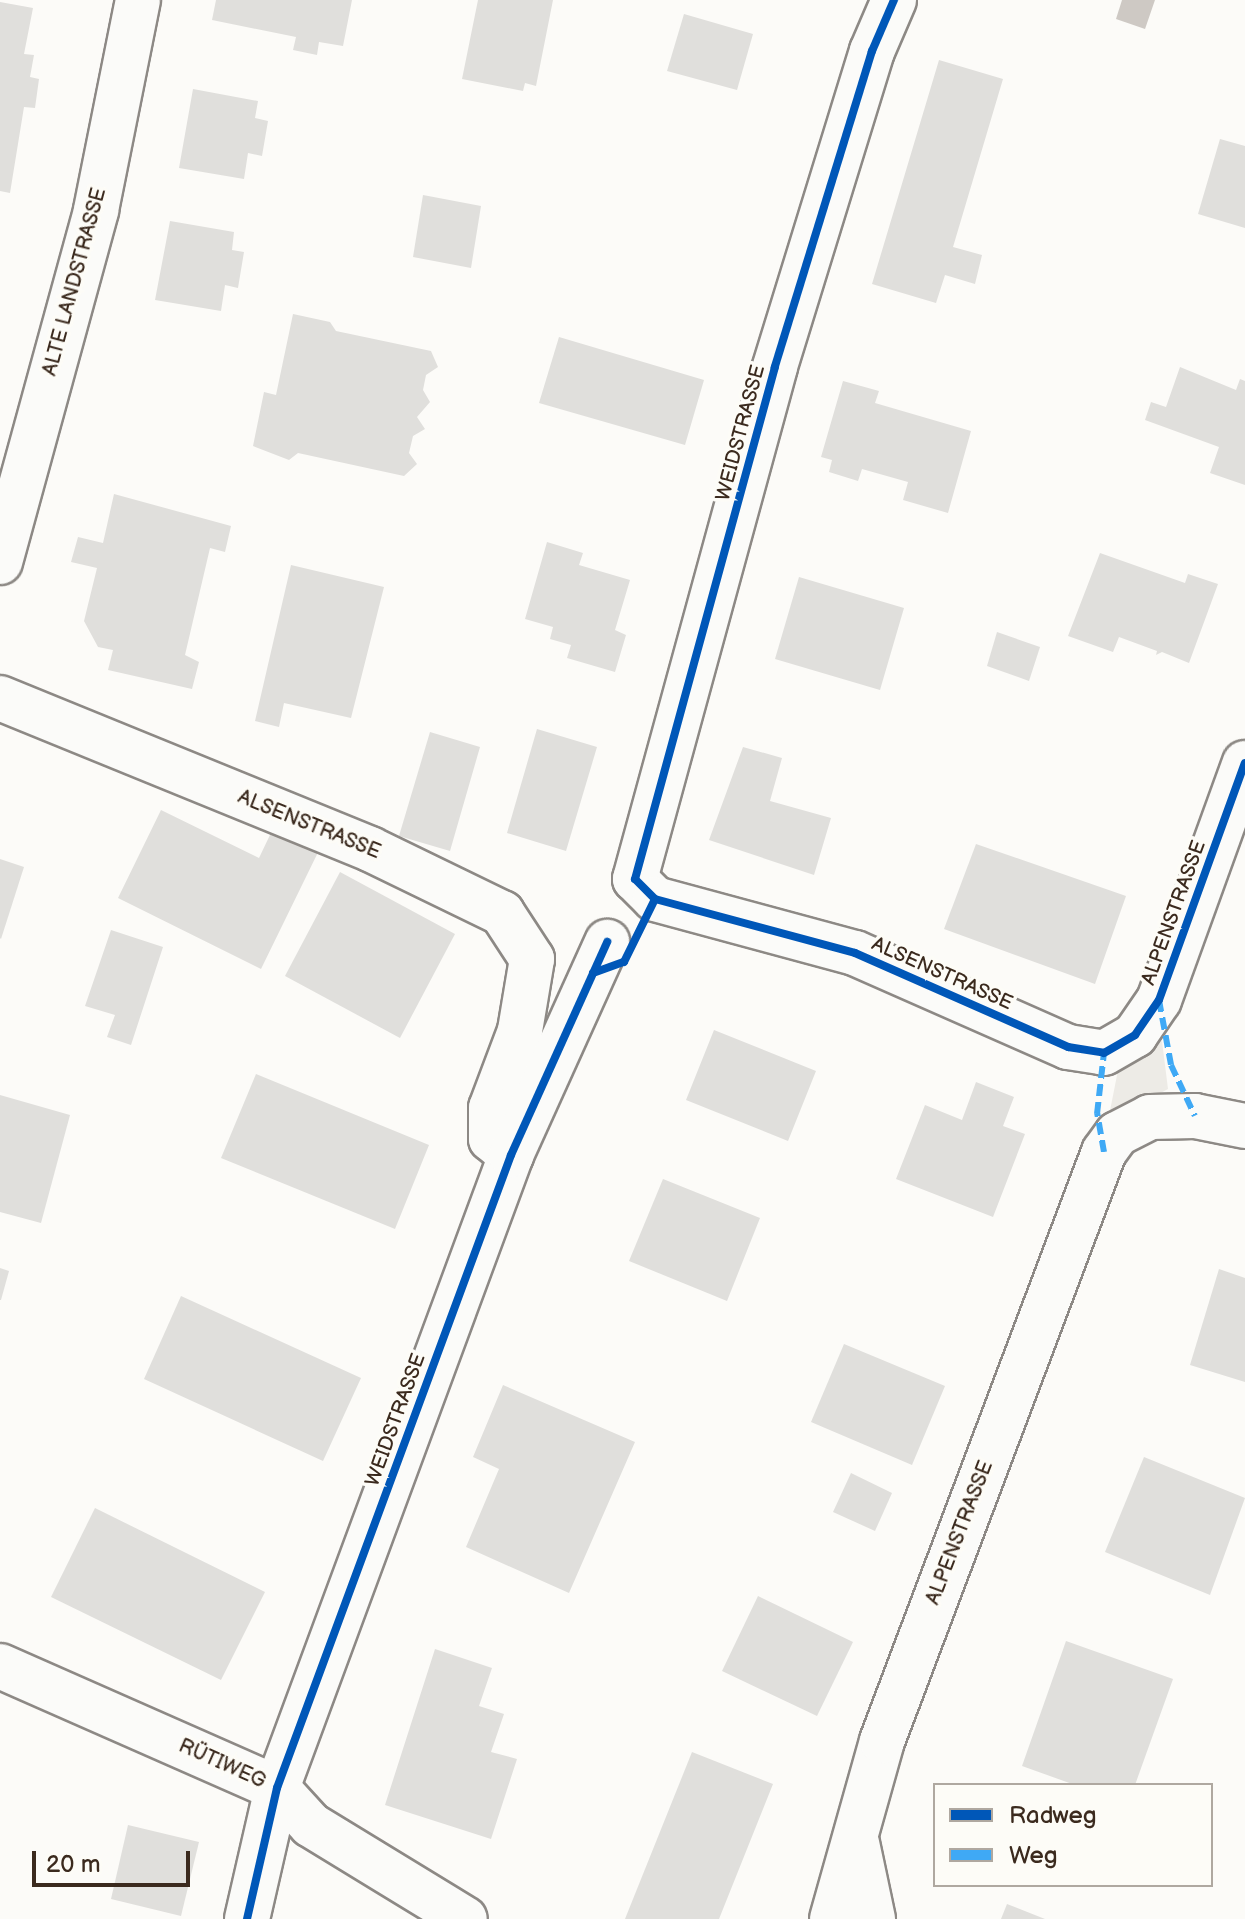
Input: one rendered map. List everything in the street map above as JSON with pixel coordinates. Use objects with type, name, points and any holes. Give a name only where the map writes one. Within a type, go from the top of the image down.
[{"type":"street","name":"ALTE LANDSTRASSE","points":[[0,562],[96,210],[138,0]]},
{"type":"street","name":"WEIDSTRASSE","points":[[635,879],[775,367],[872,51],[894,0]]},
{"type":"street","name":"ALSENSTRASSE","points":[[0,698],[370,849],[502,913],[532,959],[520,1031],[491,1108],[491,1139],[511,1155]]},
{"type":"street","name":"ALPENSTRASSE","points":[[1104,1053],[1135,1035],[1159,1000],[1245,763]]},
{"type":"street","name":"ALSENSTRASSE","points":[[635,879],[655,899],[855,953],[1068,1047],[1104,1053]]},
{"type":"street","name":"WEIDSTRASSE","points":[[247,1919],[277,1788],[511,1155],[607,942]]},
{"type":"street","name":"ALPENSTRASSE","points":[[832,1919],[882,1741],[1104,1152],[1117,1134],[1150,1117],[1195,1116],[1245,1126]]},
{"type":"street","name":"RÜTIWEG","points":[[0,1666],[277,1788],[311,1825],[465,1919]]},
{"type":"street","points":[[855,1835],[873,1919]]},
{"type":"shaded area","points":[[1122,0],[1155,0],[1145,29],[1116,19]]},
{"type":"shaded area","points":[[1162,1041],[1168,1089],[1108,1121],[1119,1065]]},
{"type":"building","points":[[216,0],[352,0],[343,46],[319,42],[317,55],[293,50],[296,37],[212,20]]},
{"type":"building","points":[[478,0],[553,0],[536,86],[525,83],[523,91],[462,79]]},
{"type":"building","points":[[0,2],[33,8],[24,54],[34,55],[30,77],[39,79],[35,108],[24,107],[10,193],[0,191]]},
{"type":"building","points":[[684,14],[753,34],[737,90],[667,71]]},
{"type":"building","points":[[939,60],[1003,79],[953,247],[982,255],[975,284],[945,275],[936,303],[872,284]]},
{"type":"building","points":[[193,89],[258,101],[255,118],[268,121],[262,156],[248,153],[244,179],[179,168]]},
{"type":"building","points":[[1220,139],[1245,146],[1245,228],[1198,214]]},
{"type":"building","points":[[423,195],[481,206],[471,268],[413,257]]},
{"type":"building","points":[[170,221],[234,232],[232,250],[244,252],[238,288],[225,285],[221,311],[155,300]]},
{"type":"building","points":[[293,314],[330,322],[336,331],[431,351],[438,367],[426,375],[423,390],[430,402],[417,417],[425,429],[413,436],[409,453],[417,464],[404,476],[298,453],[289,460],[253,446],[264,392],[276,395]]},
{"type":"building","points":[[559,337],[704,380],[685,445],[539,403]]},
{"type":"building","points":[[1180,367],[1236,390],[1240,379],[1245,381],[1245,485],[1210,473],[1219,447],[1145,420],[1151,402],[1166,407]]},
{"type":"building","points":[[843,381],[879,391],[875,403],[971,431],[948,513],[903,500],[908,482],[862,469],[858,481],[829,472],[832,460],[821,457]]},
{"type":"building","points":[[114,494],[231,526],[225,552],[210,548],[185,655],[199,662],[192,689],[108,670],[113,650],[98,647],[84,621],[97,568],[71,562],[78,537],[103,543]]},
{"type":"building","points":[[547,542],[583,553],[579,565],[630,580],[615,630],[626,635],[615,672],[567,658],[571,645],[550,639],[553,627],[525,619]]},
{"type":"building","points":[[1100,553],[1185,583],[1188,574],[1218,584],[1189,663],[1162,652],[1156,655],[1157,651],[1119,637],[1113,652],[1068,636]]},
{"type":"building","points":[[291,565],[384,587],[351,718],[284,703],[279,727],[255,721]]},
{"type":"building","points":[[799,577],[904,608],[880,690],[775,659]]},
{"type":"building","points":[[997,632],[1040,647],[1029,681],[987,666]]},
{"type":"building","points":[[537,729],[597,747],[566,851],[507,833]]},
{"type":"building","points":[[430,732],[480,747],[450,851],[399,836]]},
{"type":"building","points":[[743,747],[782,758],[770,801],[831,818],[814,875],[709,840]]},
{"type":"building","points":[[161,810],[259,858],[279,816],[325,838],[261,969],[118,898]]},
{"type":"building","points":[[976,844],[1126,896],[1095,984],[944,929]]},
{"type":"building","points":[[0,859],[24,867],[1,939],[0,938]]},
{"type":"building","points":[[340,872],[455,934],[400,1038],[285,976]]},
{"type":"building","points":[[111,930],[163,947],[131,1045],[107,1037],[115,1015],[85,1006]]},
{"type":"building","points":[[714,1030],[816,1071],[788,1141],[686,1100]]},
{"type":"building","points":[[256,1074],[429,1145],[395,1229],[221,1158]]},
{"type":"building","points":[[976,1082],[1014,1097],[1003,1126],[1025,1134],[993,1217],[896,1179],[925,1105],[962,1120]]},
{"type":"building","points":[[0,1095],[70,1115],[41,1223],[0,1212]]},
{"type":"building","points":[[663,1179],[760,1218],[727,1301],[629,1261]]},
{"type":"building","points":[[0,1268],[9,1271],[1,1300],[0,1300]]},
{"type":"building","points":[[1219,1269],[1245,1278],[1245,1382],[1190,1365]]},
{"type":"building","points":[[181,1296],[361,1378],[323,1461],[144,1379]]},
{"type":"building","points":[[844,1344],[945,1386],[912,1465],[811,1422]]},
{"type":"building","points":[[503,1385],[635,1442],[569,1593],[466,1547],[499,1469],[473,1457]]},
{"type":"building","points":[[1144,1457],[1245,1498],[1210,1595],[1105,1552]]},
{"type":"building","points":[[851,1473],[892,1493],[875,1531],[833,1512]]},
{"type":"building","points":[[95,1508],[265,1592],[221,1680],[51,1597]]},
{"type":"building","points":[[758,1596],[853,1642],[817,1716],[722,1671]]},
{"type":"building","points":[[1066,1641],[1173,1679],[1136,1783],[1069,1783],[1022,1766]]},
{"type":"building","points":[[435,1649],[492,1668],[479,1706],[504,1714],[491,1752],[517,1759],[491,1839],[385,1805]]},
{"type":"building","points":[[692,1752],[773,1784],[719,1919],[625,1919]]},
{"type":"building","points":[[128,1825],[199,1842],[181,1916],[111,1899]]},
{"type":"building","points":[[1007,1904],[1045,1919],[1001,1919]]},
{"type":"marked path","points":[[1159,1000],[1171,1065],[1195,1116]]},
{"type":"marked path","points":[[1104,1053],[1097,1114],[1104,1152]]},
{"type":"cycle path","points":[[894,0],[872,51],[775,367],[635,879],[655,899],[855,953],[1068,1047],[1104,1053],[1135,1035],[1159,1000],[1245,763]]},
{"type":"cycle path","points":[[593,973],[624,962],[655,899]]},
{"type":"cycle path","points":[[247,1919],[277,1788],[511,1155],[607,942]]}]
